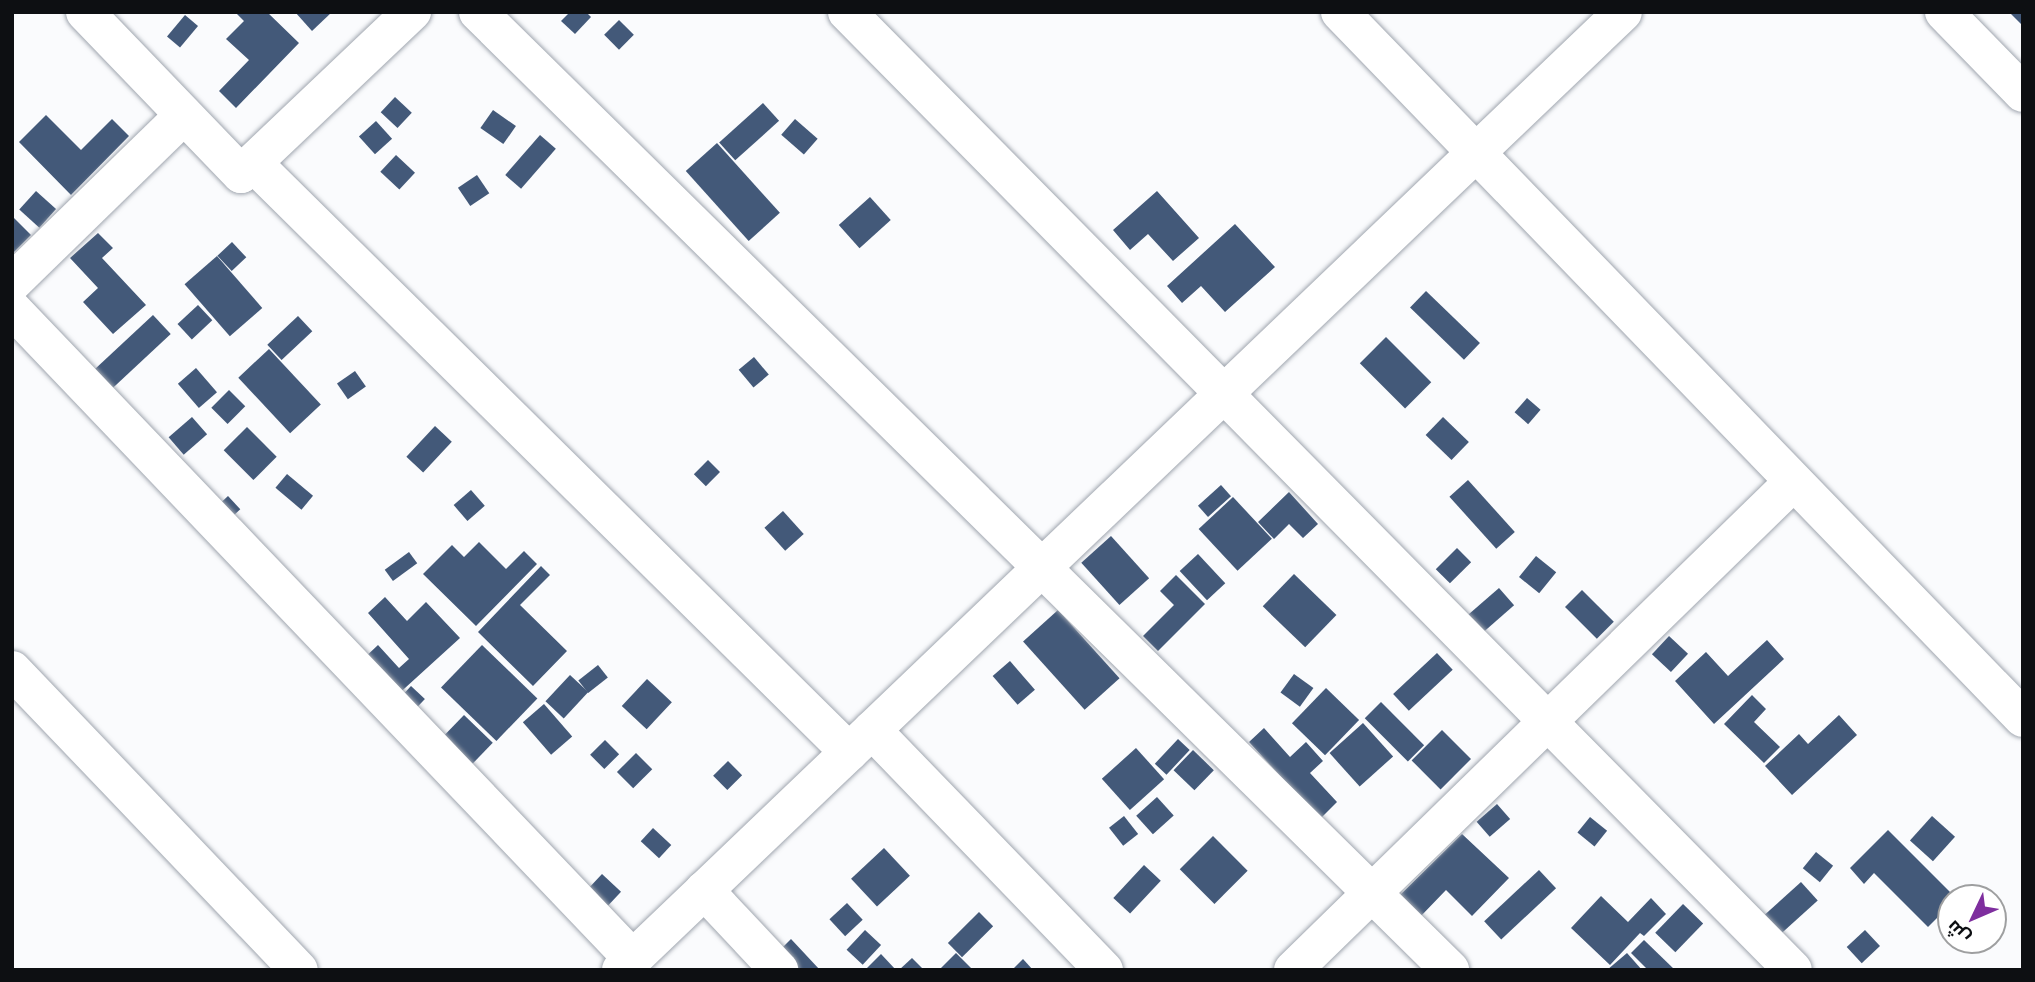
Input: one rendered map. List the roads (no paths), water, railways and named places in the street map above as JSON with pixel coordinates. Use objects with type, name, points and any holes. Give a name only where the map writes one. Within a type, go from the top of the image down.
[{"type":"street","points":[[85,12],[241,174],[412,12]]},
{"type":"street","points":[[478,12],[1450,970]]},
{"type":"street","points":[[846,12],[1793,970]]},
{"type":"street","points":[[1339,12],[2023,718]]},
{"type":"street","points":[[12,309],[627,964],[1623,12]]},
{"type":"street","points":[[1944,12],[2023,93]]},
{"type":"street","points":[[12,283],[184,115]]},
{"type":"street","points":[[253,163],[1104,970]]},
{"type":"street","points":[[1293,970],[1793,482]]},
{"type":"street","points":[[12,670],[299,970]]},
{"type":"street","points":[[704,890],[779,970]]}]
